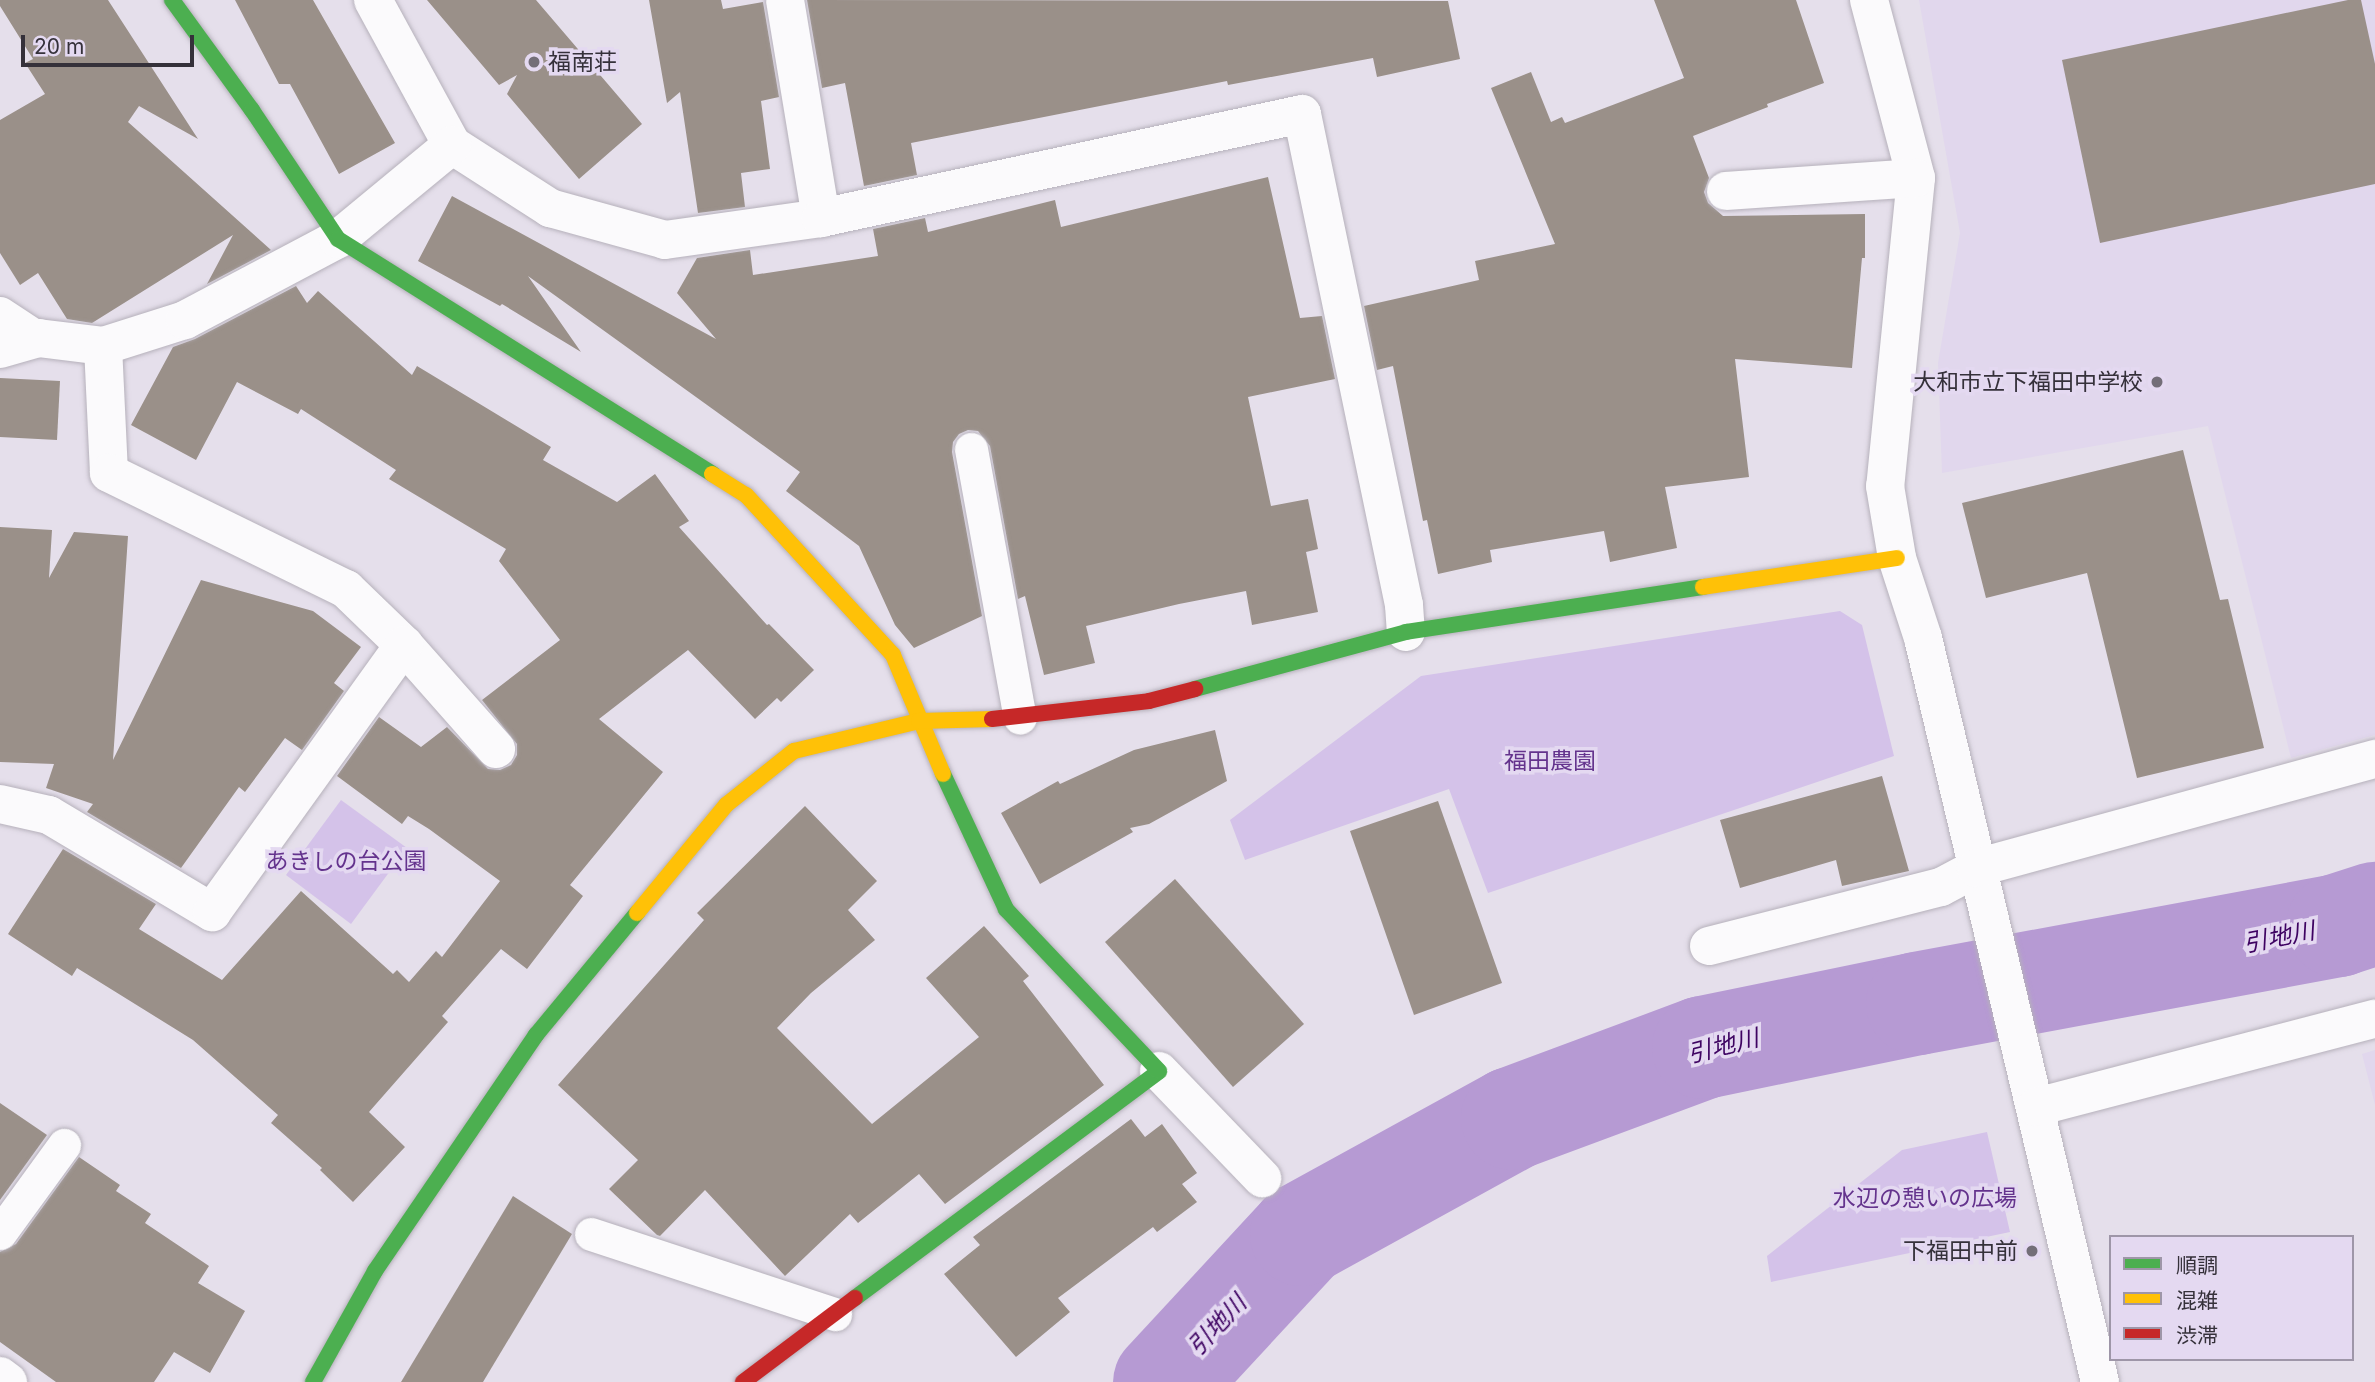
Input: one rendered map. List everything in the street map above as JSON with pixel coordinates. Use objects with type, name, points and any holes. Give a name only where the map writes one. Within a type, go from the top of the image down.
[{"type":"street","points":[[172,0],[252,110],[338,239],[746,495],[893,655],[919,721],[1006,909],[1262,1178]]},
{"type":"street","points":[[373,0],[452,145],[550,208],[664,240],[821,218],[1302,114],[1404,605],[1406,632]]},
{"type":"street","points":[[785,0],[821,218]]},
{"type":"street","points":[[1869,0],[1916,178],[1885,486],[1897,558],[1923,638],[1987,918],[2100,1382]]},
{"type":"street","points":[[0,349],[38,338],[103,346],[185,320],[338,239],[452,145]]},
{"type":"street","points":[[1726,191],[1916,178]]},
{"type":"street","points":[[103,346],[108,473],[346,589],[404,645],[496,749]]},
{"type":"street","points":[[313,1382],[375,1271],[536,1035],[726,805],[794,751],[919,721],[1020,718],[1149,701],[1406,632],[1897,558]]},
{"type":"street","points":[[0,804],[48,815],[212,912],[404,645]]},
{"type":"street","points":[[1709,946],[1941,887],[1976,868],[2375,759]]},
{"type":"street","points":[[2032,1094],[2375,1019]]},
{"type":"street","points":[[743,1382],[1159,1072]]},
{"type":"street","points":[[0,1376],[8,1382]]},
{"type":"lane","points":[[0,313],[38,338]]},
{"type":"lane","points":[[971,449],[1020,718]]},
{"type":"lane","points":[[0,1233],[64,1145]]},
{"type":"lane","points":[[592,1234],[835,1314]]},
{"type":"shaded area","name":"大和市立下福田中学校","points":[[1919,0],[2375,0],[2375,735],[2291,758],[2208,426],[1942,473],[1938,363],[1960,233]]},
{"type":"shaded area","points":[[2375,1050],[2375,1105],[2362,1054]]},
{"type":"green space","name":"福田農園","points":[[1840,611],[1862,625],[1894,756],[1488,893],[1449,789],[1245,860],[1230,820],[1421,676]]},
{"type":"green space","name":"あきしの台公園","points":[[341,800],[407,848],[351,924],[286,875]]},
{"type":"green space","name":"水辺の憩いの広場","points":[[1987,1132],[2010,1232],[1771,1282],[1767,1256],[1902,1150]]},
{"type":"building","points":[[0,0],[108,0],[198,139],[139,106],[128,122],[271,250],[207,284],[233,235],[92,323],[67,319],[38,273],[20,285],[0,253],[0,120],[45,94],[25,63],[33,59],[0,6]]},
{"type":"building","points":[[235,0],[313,0],[395,143],[339,174],[290,84],[279,84]]},
{"type":"building","name":"福南荘","points":[[427,0],[536,0],[642,124],[579,179],[507,94],[517,75],[499,85]]},
{"type":"building","points":[[649,0],[721,0],[723,9],[763,2],[779,97],[761,101],[770,169],[741,173],[745,207],[698,213],[680,92],[667,103]]},
{"type":"building","points":[[807,0],[1448,1],[1460,59],[1377,77],[1373,58],[1228,85],[1227,81],[911,143],[917,175],[864,186],[845,83],[822,88]]},
{"type":"building","points":[[1654,0],[1796,0],[1824,83],[1693,136],[1709,178],[1704,192],[1708,203],[1723,216],[1865,214],[1865,258],[1862,258],[1852,368],[1735,359],[1749,477],[1665,487],[1677,548],[1610,562],[1604,531],[1490,550],[1492,562],[1438,574],[1427,520],[1423,521],[1393,366],[1377,370],[1364,306],[1479,280],[1475,261],[1555,244],[1491,88],[1531,72],[1551,122],[1562,117],[1565,123],[1684,78]]},
{"type":"building","points":[[2348,0],[2361,0],[2375,64],[2375,184],[2100,243],[2062,60]]},
{"type":"building","points":[[1268,177],[1300,318],[1322,316],[1335,379],[1248,397],[1271,506],[1308,499],[1318,549],[1306,552],[1318,612],[1252,625],[1246,591],[1179,604],[1086,626],[1095,663],[1044,675],[1025,596],[1018,599],[990,446],[978,431],[968,430],[959,434],[953,442],[952,452],[982,616],[914,648],[895,625],[859,546],[786,491],[800,472],[528,276],[581,352],[502,304],[500,306],[418,261],[452,196],[716,339],[677,293],[697,258],[750,250],[753,275],[878,256],[873,229],[925,218],[928,232],[1055,200],[1061,227]]},
{"type":"building","points":[[296,286],[307,303],[318,291],[412,375],[417,366],[551,447],[543,460],[617,502],[655,474],[689,521],[679,527],[767,625],[769,624],[814,670],[781,702],[777,698],[755,719],[688,650],[599,719],[663,772],[570,885],[583,896],[527,969],[501,949],[442,1016],[448,1022],[369,1112],[405,1147],[353,1202],[320,1170],[322,1168],[271,1123],[278,1115],[193,1040],[77,968],[72,976],[8,934],[63,849],[156,904],[139,929],[222,980],[301,891],[393,974],[397,970],[409,982],[436,951],[442,957],[500,881],[429,829],[408,816],[402,824],[337,776],[379,717],[421,747],[447,727],[488,769],[500,770],[511,765],[517,755],[517,744],[482,700],[560,640],[499,561],[506,549],[389,479],[396,470],[301,409],[298,414],[237,382],[196,460],[131,425],[173,347],[195,339]]},
{"type":"building","points":[[0,378],[60,381],[57,440],[0,437]]},
{"type":"building","points":[[2183,450],[2220,600],[2228,599],[2264,748],[2137,778],[2087,573],[1986,598],[1962,503]]},
{"type":"building","points":[[0,527],[52,530],[49,578],[74,532],[128,536],[113,760],[201,580],[313,611],[361,647],[334,683],[344,691],[302,750],[285,738],[245,792],[239,787],[181,868],[87,812],[93,804],[46,788],[54,764],[0,762]]},
{"type":"building","points":[[1215,730],[1227,781],[1149,824],[1130,828],[1133,832],[1040,884],[1001,813],[1058,781],[1060,784],[1134,750]]},
{"type":"building","points":[[1882,776],[1909,871],[1842,886],[1836,860],[1740,888],[1720,820]]},
{"type":"building","points":[[1438,801],[1502,983],[1414,1015],[1350,831]]},
{"type":"building","points":[[805,806],[877,881],[848,910],[875,940],[811,993],[777,1028],[872,1124],[979,1037],[926,978],[984,926],[1029,976],[1023,981],[1104,1085],[945,1204],[919,1174],[858,1223],[850,1214],[785,1276],[705,1190],[660,1236],[657,1235],[609,1189],[638,1160],[558,1085],[704,920],[697,913]]},
{"type":"building","points":[[1175,879],[1304,1024],[1233,1087],[1105,942]]},
{"type":"building","points":[[0,1103],[47,1135],[0,1200]]},
{"type":"building","points":[[1131,1119],[1145,1137],[1162,1124],[1197,1173],[1182,1184],[1197,1202],[1157,1232],[1153,1227],[1058,1298],[1070,1312],[1016,1357],[944,1274],[980,1245],[973,1237]]},
{"type":"building","points":[[79,1157],[120,1185],[116,1191],[151,1214],[145,1223],[209,1266],[198,1283],[245,1311],[210,1373],[174,1352],[154,1382],[56,1382],[0,1342],[0,1252],[16,1244]]},
{"type":"building","points":[[513,1196],[572,1234],[483,1382],[401,1382]]},
{"type":"waterway","name":"引地川","points":[[1164,1382],[1301,1234],[1512,1118],[1703,1047],[1917,1003],[2337,925],[2375,913]]},
{"type":"traffic: fast","points":[[172,0],[252,110],[338,239],[712,474]]},
{"type":"traffic: fast","points":[[1195,689],[1406,632],[1703,587]]},
{"type":"traffic: fast","points":[[855,1298],[1159,1071],[1006,909],[943,774]]},
{"type":"traffic: fast","points":[[313,1382],[375,1271],[536,1035],[637,913]]},
{"type":"traffic: slow","points":[[712,474],[746,495],[893,655],[943,774]]},
{"type":"traffic: slow","points":[[1703,587],[1897,558]]},
{"type":"traffic: slow","points":[[637,913],[726,805],[794,751],[919,721],[992,719]]},
{"type":"traffic: jam","points":[[992,719],[1149,701],[1195,689]]},
{"type":"traffic: jam","points":[[743,1382],[855,1298]]},
{"type":"place","name":"福南荘","points":[[534,62]]},
{"type":"place","name":"大和市立下福田中学校","points":[[2157,382]]},
{"type":"place","name":"下福田中前","points":[[2032,1251]]}]
